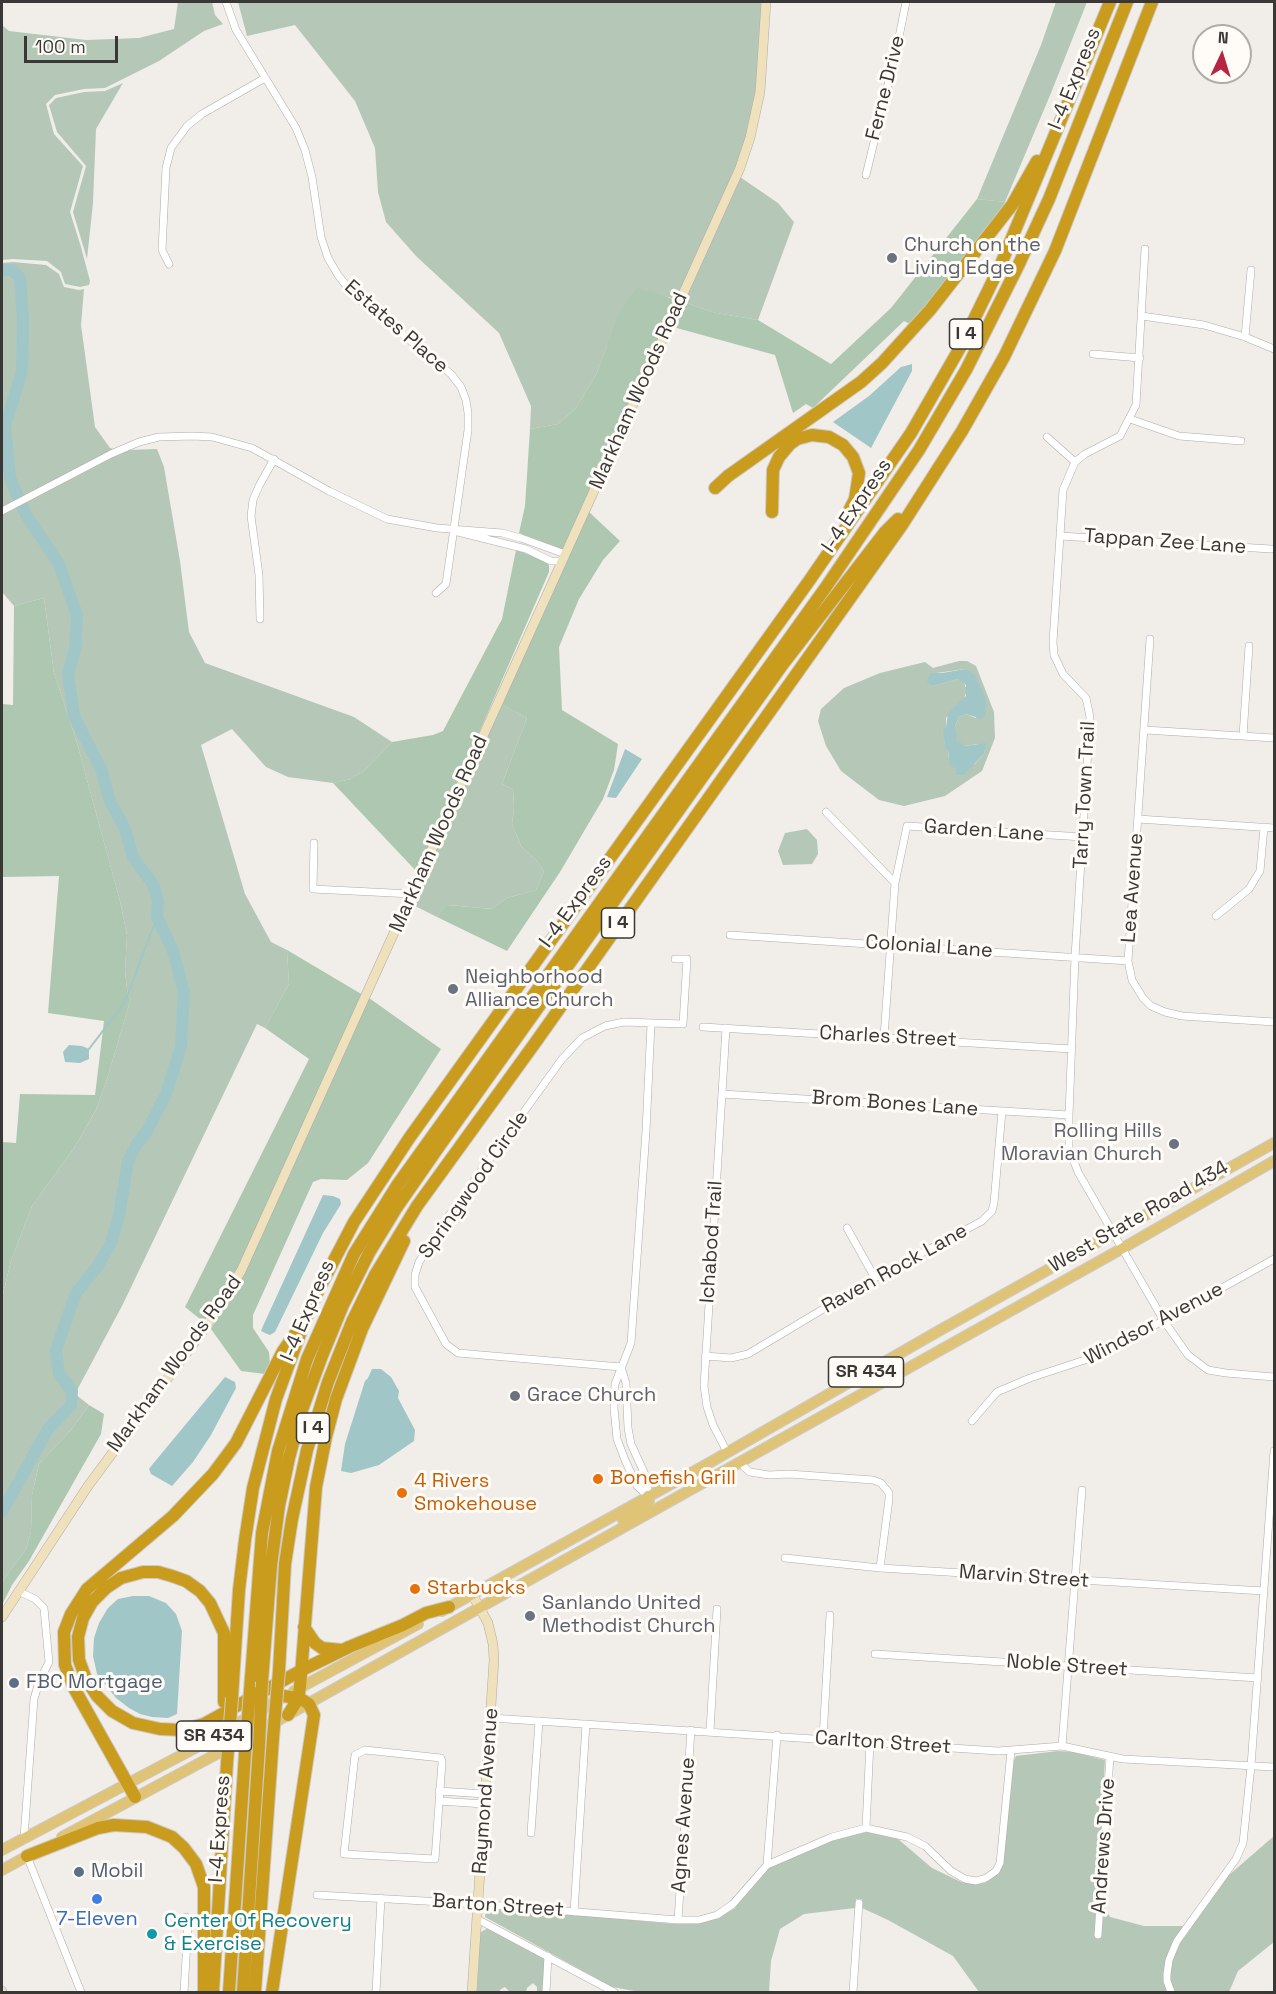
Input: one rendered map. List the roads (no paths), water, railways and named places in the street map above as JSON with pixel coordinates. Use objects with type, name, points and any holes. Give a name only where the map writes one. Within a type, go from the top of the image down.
[{"type":"highway","name":"I 4","points":[[213,1992],[227,1763],[228,1700],[244,1540],[253,1488],[276,1399],[306,1318],[354,1222],[410,1137],[809,581],[911,433],[961,346],[1001,264],[1110,2]]},
{"type":"highway","name":"I-4 Express","points":[[229,1992],[262,1533],[278,1451],[307,1359],[354,1254],[398,1184],[826,586],[919,450],[966,370],[1019,264],[1049,199],[1127,2]]},
{"type":"highway","name":"I 4","points":[[255,1992],[285,1564],[290,1530],[317,1412],[352,1322],[375,1275],[417,1206],[535,1043],[922,494],[985,392],[1059,241],[1152,2]]},
{"type":"highway","points":[[715,489],[729,476],[861,382],[882,363],[930,310],[1012,205],[1044,148],[1071,82],[1083,66]]},
{"type":"highway","points":[[772,512],[773,470],[779,457],[790,444],[804,437],[820,436],[837,441],[849,450],[859,473],[855,499],[809,581]]},
{"type":"highway","name":"I-4 Express","points":[[243,1992],[262,1682],[271,1566],[279,1506],[302,1410],[343,1305],[369,1253],[397,1207],[783,664],[885,532],[922,494]]},
{"type":"highway","points":[[272,1992],[314,1715],[302,1696],[302,1670],[316,1487],[336,1399],[362,1329],[409,1229],[417,1206]]},
{"type":"highway","points":[[135,1797],[74,1688],[65,1665],[64,1632],[71,1614],[87,1589],[173,1516],[213,1474],[237,1443],[283,1351],[306,1318]]},
{"type":"highway","points":[[228,1700],[224,1633],[210,1603],[200,1591],[186,1581],[172,1576],[158,1572],[143,1572],[122,1578],[106,1588],[92,1602],[83,1618],[78,1637],[79,1660],[86,1679],[97,1696],[112,1711],[133,1723],[160,1729],[182,1730],[204,1724],[343,1650],[426,1613],[448,1607]]},
{"type":"highway","points":[[304,1627],[315,1643],[322,1648],[343,1650]]},
{"type":"highway","points":[[284,1696],[302,1696]]},
{"type":"highway","points":[[288,1715],[302,1696]]},
{"type":"highway","points":[[27,1856],[98,1828],[114,1825],[147,1827],[172,1837],[196,1864],[204,1887],[204,1992]]},
{"type":"main road","name":"Markham Woods Road","points":[[2,1617],[113,1451],[205,1328],[241,1271],[732,186],[750,138],[760,92],[766,2]]},
{"type":"main road","name":"SR 434","points":[[302,1696],[448,1607],[1275,1143]]},
{"type":"main road","points":[[1247,1175],[1257,1164],[1275,1155]]},
{"type":"main road","name":"West State Road 434","points":[[888,1379],[1275,1161]]},
{"type":"main road","points":[[888,1379],[898,1366],[936,1345],[938,1340],[935,1333]]},
{"type":"main road","name":"SR 434","points":[[302,1696],[416,1643],[888,1379]]},
{"type":"main road","points":[[654,1511],[661,1497],[693,1477],[708,1462]]},
{"type":"main road","points":[[589,1548],[602,1533],[645,1507],[648,1496]]},
{"type":"main road","name":"Raymond Avenue","points":[[472,1594],[488,1623],[493,1644],[494,1674],[472,1992]]},
{"type":"main road","name":"SR 434","points":[[2,1850],[195,1748],[284,1696]]},
{"type":"main road","name":"SR 434","points":[[2,1870],[288,1715]]},
{"type":"street","name":"Estates Place","points":[[226,2],[236,30],[296,128],[312,177],[321,237],[328,258],[338,275],[352,293],[452,374],[461,387],[468,413],[468,430],[446,584],[436,594]]},
{"type":"street","name":"Ferne Drive","points":[[866,175],[906,2]]},
{"type":"street","points":[[169,264],[162,250],[166,168],[171,148],[178,137],[195,120],[265,78]]},
{"type":"street","points":[[1047,437],[1075,462],[1085,454],[1120,436],[1131,419],[1138,393],[1145,249]]},
{"type":"street","points":[[1245,337],[1251,270]]},
{"type":"street","points":[[1142,316],[1204,325],[1275,349]]},
{"type":"street","points":[[1094,354],[1140,358]]},
{"type":"street","points":[[1131,419],[1179,436],[1241,441]]},
{"type":"street","points":[[2,511],[69,475],[139,442],[159,437],[212,437],[252,448],[329,491],[387,519],[453,530],[502,532],[564,558]]},
{"type":"street","points":[[260,619],[259,575],[251,516],[253,500],[274,459]]},
{"type":"street","name":"Tarry Town Trail","points":[[1075,462],[1063,490],[1053,642],[1054,655],[1063,674],[1081,690],[1089,706],[1075,957],[1069,1148],[1072,1159],[1164,1321],[1188,1355],[1208,1370],[1275,1377]]},
{"type":"street","name":"Tappan Zee Lane","points":[[1060,536],[1271,549]]},
{"type":"street","name":"Lea Avenue","points":[[1150,639],[1129,970],[1137,989],[1151,1006],[1165,1012],[1182,1016],[1275,1022]]},
{"type":"street","points":[[1243,736],[1249,646]]},
{"type":"street","points":[[1144,730],[1275,738]]},
{"type":"street","points":[[826,812],[896,883],[884,1037]]},
{"type":"street","points":[[1138,819],[1275,828]]},
{"type":"street","name":"Garden Lane","points":[[896,883],[907,826],[1083,837]]},
{"type":"street","points":[[1216,916],[1249,889],[1256,879],[1262,861],[1264,827]]},
{"type":"street","points":[[314,843],[313,889],[412,894]]},
{"type":"street","name":"Colonial Lane","points":[[730,934],[1128,961]]},
{"type":"street","name":"Springwood Circle","points":[[621,1367],[458,1353],[446,1344],[415,1287],[415,1275],[420,1262],[450,1214],[562,1059],[582,1038],[605,1026],[624,1022],[683,1024],[687,959],[675,958]]},
{"type":"street","points":[[648,1496],[637,1486],[617,1439],[614,1408],[615,1384],[631,1343],[651,1024]]},
{"type":"street","name":"Charles Street","points":[[703,1027],[1072,1049]]},
{"type":"street","name":"Ichabod Trail","points":[[726,1028],[704,1386],[706,1407],[727,1452]]},
{"type":"street","name":"Brom Bones Lane","points":[[722,1094],[1069,1115]]},
{"type":"street","name":"Raven Rock Lane","points":[[705,1356],[731,1358],[748,1353],[875,1278],[982,1221],[992,1211],[994,1203],[1002,1111]]},
{"type":"street","points":[[846,1228],[875,1278]]},
{"type":"street","name":"Windsor Avenue","points":[[972,1421],[997,1392],[1030,1378],[1103,1354],[1275,1258]]},
{"type":"street","points":[[621,1367],[626,1383],[631,1444],[647,1479],[648,1496]]},
{"type":"street","points":[[1170,1990],[1167,1974],[1169,1960],[1177,1941],[1236,1859],[1243,1844],[1275,1451]]},
{"type":"street","points":[[741,1461],[750,1472],[873,1480],[881,1483],[889,1499],[880,1568]]},
{"type":"street","points":[[1062,1746],[1082,1490]]},
{"type":"street","name":"Marvin Street","points":[[785,1558],[880,1568],[1264,1591]]},
{"type":"street","points":[[18,1591],[35,1599],[44,1608],[49,1662],[34,1699],[24,1838]]},
{"type":"street","points":[[710,1731],[717,1609]]},
{"type":"street","points":[[823,1738],[830,1615]]},
{"type":"street","name":"Noble Street","points":[[875,1654],[1258,1678]]},
{"type":"street","name":"Carlton Street","points":[[491,1718],[1011,1751],[1062,1746],[1110,1757],[1275,1767]]},
{"type":"street","points":[[531,1833],[539,1721]]},
{"type":"street","points":[[574,1912],[586,1724]]},
{"type":"street","name":"Agnes Avenue","points":[[678,1920],[691,1730]]},
{"type":"street","points":[[777,1735],[767,1865],[832,1836],[866,1828],[907,1837],[925,1846],[951,1871],[965,1879],[976,1881],[996,1871],[1000,1863],[1011,1751]]},
{"type":"street","points":[[866,1828],[870,1742]]},
{"type":"street","points":[[365,1750],[441,1758],[439,1801],[435,1859],[344,1854],[357,1752],[365,1750]]},
{"type":"street","name":"Andrews Drive","points":[[1098,1935],[1110,1757]]},
{"type":"street","points":[[440,1791],[485,1794]]},
{"type":"street","points":[[439,1801],[484,1804]]},
{"type":"street","points":[[27,1856],[81,1992]]},
{"type":"street","name":"Barton Street","points":[[317,1894],[699,1920],[717,1914],[733,1904],[767,1865]]},
{"type":"street","points":[[376,1992],[381,1898]]},
{"type":"street","points":[[853,1992],[859,1903]]},
{"type":"street","points":[[184,1992],[188,1924],[186,1917]]},
{"type":"street","points":[[477,1919],[614,1992]]},
{"type":"street","points":[[546,1992],[548,1956]]},
{"type":"water","points":[[912,364],[912,371],[871,448],[833,422],[869,396],[901,367]]},
{"type":"water","points":[[965,669],[974,674],[978,681],[986,700],[985,715],[982,719],[966,714],[959,717],[955,726],[957,740],[965,746],[986,743],[984,754],[964,775],[956,775],[956,769],[950,765],[948,760],[949,752],[945,747],[943,729],[946,727],[948,713],[966,696],[966,685],[958,679],[934,686],[927,680],[931,673]]},
{"type":"water","points":[[625,749],[642,759],[616,798],[607,797]]},
{"type":"water","points":[[69,1045],[89,1049],[89,1059],[80,1063],[65,1062],[63,1052]]},
{"type":"water","points":[[323,1195],[340,1199],[341,1204],[323,1233],[275,1332],[270,1335],[261,1331]]},
{"type":"water","points":[[372,1369],[381,1369],[391,1377],[399,1391],[398,1398],[415,1430],[414,1441],[379,1465],[351,1473],[341,1471],[345,1444],[365,1381]]},
{"type":"water","points":[[225,1377],[235,1382],[236,1388],[211,1435],[193,1462],[172,1486],[151,1474],[149,1469],[152,1465]]},
{"type":"water","points":[[149,1596],[166,1603],[176,1614],[182,1631],[177,1714],[168,1718],[140,1714],[129,1708],[116,1698],[97,1674],[93,1656],[94,1638],[99,1623],[108,1608],[118,1599]]},
{"type":"waterway","points":[[2,270],[12,270],[20,278],[23,321],[22,372],[5,426],[10,478],[26,515],[59,564],[77,615],[75,650],[68,674],[74,716],[102,771],[109,799],[125,829],[133,857],[154,886],[158,902],[157,917],[173,951],[184,992],[181,1047],[166,1094],[128,1161],[119,1216],[111,1243],[97,1267],[76,1293],[56,1350],[59,1374],[72,1391],[71,1405],[48,1429],[2,1512]]},
{"type":"waterway","points":[[89,1049],[125,1002],[157,917]]},
{"type":"place","name":"Church on the Living Edge","points":[[892,258]]},
{"type":"place","name":"Neighborhood Alliance Church","points":[[453,989]]},
{"type":"place","name":"Rolling Hills Moravian Church","points":[[1174,1144]]},
{"type":"place","name":"Grace Church","points":[[515,1396]]},
{"type":"place","name":"Bonefish Grill","points":[[598,1479]]},
{"type":"place","name":"4 Rivers Smokehouse","points":[[402,1493]]},
{"type":"place","name":"Starbucks","points":[[415,1589]]},
{"type":"place","name":"Sanlando United Methodist Church","points":[[530,1616]]},
{"type":"place","name":"FBC Mortgage","points":[[14,1683]]},
{"type":"place","name":"Mobil","points":[[79,1872]]},
{"type":"place","name":"7-Eleven","points":[[97,1899]]},
{"type":"place","name":"Center Of Recovery & Exercise","points":[[152,1934]]}]
